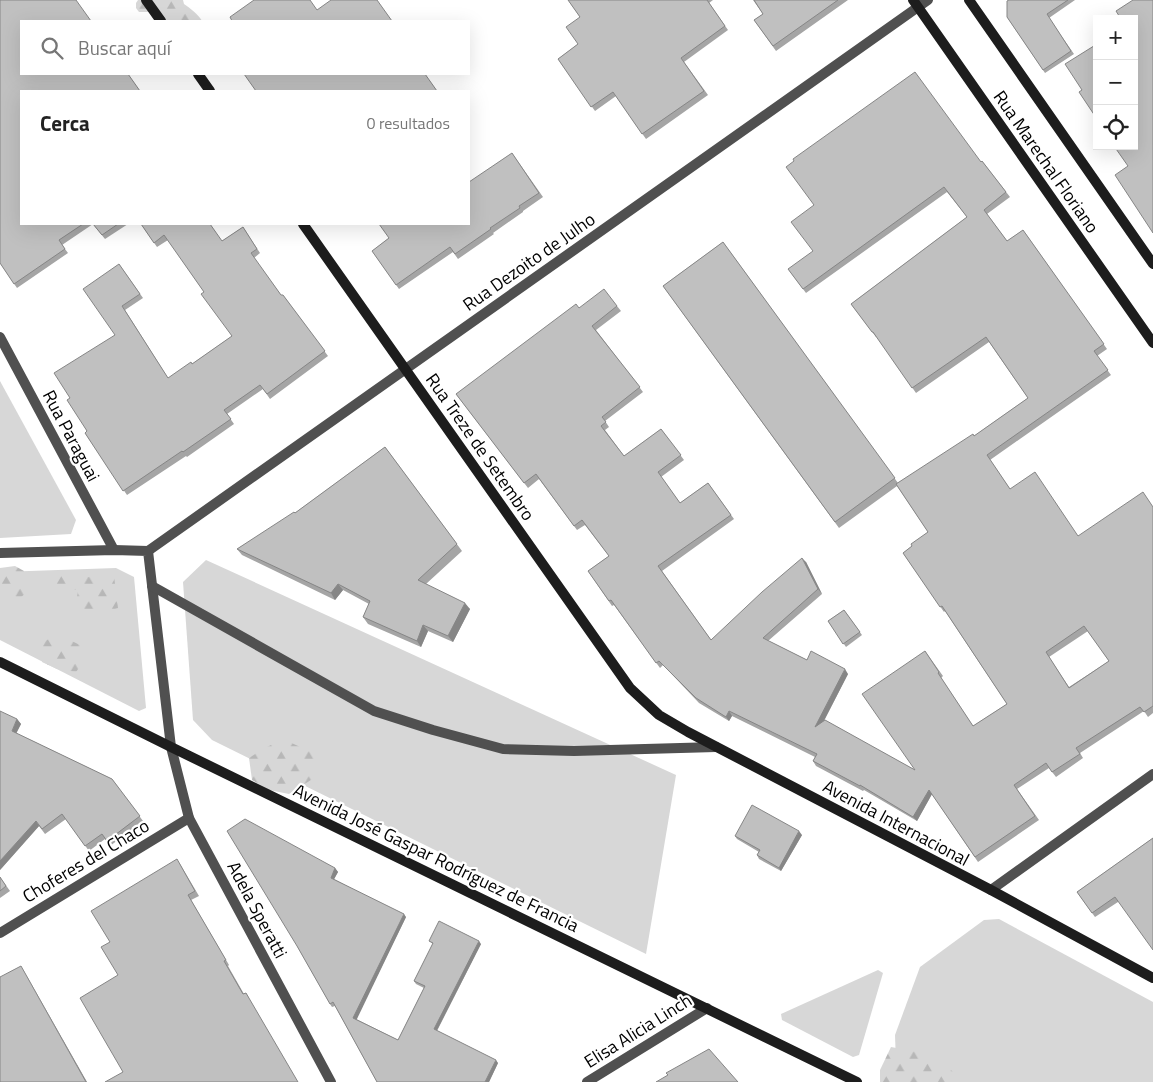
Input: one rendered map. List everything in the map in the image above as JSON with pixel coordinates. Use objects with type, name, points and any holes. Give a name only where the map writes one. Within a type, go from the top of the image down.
[{"type":"main road","points":[[146,0],[160,20]]},
{"type":"main road","name":"Rua Marechal Floriano","points":[[969,0],[1153,264]]},
{"type":"main road","name":"Rua Marechal Floriano","points":[[916,4],[1153,343]]},
{"type":"main road","points":[[199,75],[209,90]]},
{"type":"main road","name":"Rua Treze de Setembro","points":[[304,225],[630,688]]},
{"type":"main road","name":"Avenida José Gaspar Rodríguez de Francia","points":[[0,662],[853,1081]]},
{"type":"main road","name":"Avenida Internacional","points":[[630,688],[660,715],[716,747],[991,890],[1153,978]]},
{"type":"street","name":"Rua Dezoito de Julho","points":[[148,551],[916,4],[928,0]]},
{"type":"street","name":"Rua Paraguai","points":[[0,338],[114,550]]},
{"type":"street","points":[[0,554],[114,550],[148,551]]},
{"type":"street","name":"Adela Speratti","points":[[148,551],[171,747],[189,818],[331,1082]]},
{"type":"street","points":[[152,586],[374,711],[433,730],[503,749],[574,751],[716,747]]},
{"type":"street","points":[[991,890],[1153,774]]},
{"type":"street","name":"Choferes del Chaco","points":[[0,933],[189,818]]},
{"type":"street","name":"Elisa Alicia Linch","points":[[587,1082],[707,1008]]},
{"type":"green space","points":[[138,0],[183,0],[184,4],[201,20],[154,20],[149,12],[139,12],[136,8]]},
{"type":"green space","points":[[0,381],[76,520],[71,534],[0,538]]},
{"type":"green space","points":[[206,560],[676,775],[646,954],[212,740],[193,720],[183,582]]},
{"type":"green space","points":[[15,566],[24,571],[29,590],[18,600],[5,601],[0,596],[0,568]]},
{"type":"green space","points":[[116,568],[134,577],[146,708],[139,711],[0,640],[0,572]]},
{"type":"green space","points":[[60,570],[88,577],[114,576],[118,608],[102,613],[83,612],[76,605],[78,590],[50,585],[48,576]]},
{"type":"green space","points":[[57,634],[80,645],[84,661],[76,672],[57,669],[42,662],[42,643]]},
{"type":"green space","points":[[283,739],[311,752],[316,762],[314,778],[289,794],[269,790],[252,780],[249,758]]},
{"type":"green space","points":[[999,919],[1153,1002],[1153,1082],[913,1082],[896,1063],[895,1035],[920,967],[984,920]]},
{"type":"green space","points":[[878,970],[883,973],[859,1055],[853,1057],[782,1020],[781,1014]]},
{"type":"green space","points":[[891,1047],[923,1053],[948,1067],[963,1082],[880,1082],[880,1070]]},
{"type":"building","points":[[0,0],[76,0],[90,20],[20,20],[20,75],[129,75],[139,90],[20,90],[20,225],[82,225],[59,240],[65,249],[14,284],[0,263]]},
{"type":"building","points":[[254,0],[310,0],[317,10],[331,0],[377,0],[391,20],[232,20],[230,17]]},
{"type":"building","points":[[568,0],[707,0],[725,26],[681,58],[704,91],[642,134],[613,92],[591,107],[558,59],[578,44],[566,27],[580,17]]},
{"type":"building","points":[[754,0],[838,0],[773,46],[754,20],[763,14]]},
{"type":"building","points":[[1068,0],[1047,14],[1071,51],[1043,70],[1007,17],[1007,1]]},
{"type":"building","points":[[1133,0],[1153,0],[1153,233],[1115,175],[1128,166],[1117,150],[1138,150],[1138,15],[1118,15],[1116,11]]},
{"type":"building","points":[[1093,46],[1093,113],[1079,92],[1082,90],[1065,64]]},
{"type":"building","points":[[915,72],[981,162],[1006,192],[984,210],[1007,241],[1023,230],[1104,344],[1094,351],[1108,370],[987,455],[1010,489],[1035,472],[1078,536],[1143,492],[1153,507],[1153,706],[1144,712],[1140,707],[1076,748],[1080,754],[1052,772],[1046,763],[1014,785],[1035,816],[975,857],[929,790],[913,817],[860,785],[813,761],[817,754],[729,711],[726,717],[696,698],[659,661],[656,663],[588,571],[609,556],[582,520],[574,526],[536,474],[524,483],[456,394],[576,304],[579,308],[604,289],[617,306],[592,326],[640,387],[602,417],[606,422],[601,426],[624,456],[661,429],[681,455],[658,472],[680,503],[708,483],[731,515],[658,566],[711,640],[762,592],[802,558],[818,589],[763,638],[807,660],[811,651],[845,669],[815,727],[825,720],[915,770],[862,694],[925,651],[973,726],[1007,704],[942,606],[940,607],[903,553],[912,546],[911,544],[928,532],[896,484],[973,434],[974,436],[1028,398],[986,337],[912,388],[851,304],[967,217],[944,187],[803,289],[788,269],[813,251],[791,222],[814,205],[786,167],[794,161],[793,159]],"holes":[[[1084,626],[1109,661],[1069,688],[1046,652]]]},
{"type":"building","points":[[245,75],[426,75],[436,90],[255,90]]},
{"type":"building","points":[[512,153],[539,193],[455,254],[450,247],[396,285],[372,251],[389,238],[380,225],[470,225],[470,181]]},
{"type":"building","points":[[94,225],[117,225],[102,235]]},
{"type":"building","points":[[142,225],[211,225],[222,241],[243,227],[257,249],[251,253],[325,351],[267,394],[260,385],[224,410],[231,419],[123,491],[85,433],[87,431],[67,400],[70,398],[54,373],[115,335],[83,289],[119,264],[140,294],[122,306],[168,378],[232,336],[201,294],[204,292],[164,235],[154,243]]},
{"type":"building","points":[[723,242],[895,478],[835,522],[663,286]]},
{"type":"building","points":[[385,447],[457,544],[418,580],[465,603],[448,636],[423,625],[417,641],[363,617],[370,601],[338,584],[331,593],[237,549],[295,513]]},
{"type":"building","points":[[844,610],[860,632],[843,644],[828,621]]},
{"type":"building","points":[[0,711],[17,719],[12,731],[112,779],[140,816],[107,841],[102,834],[85,846],[62,814],[42,829],[36,821],[0,861]]},
{"type":"building","points":[[752,805],[799,831],[779,868],[757,855],[760,850],[735,836]]},
{"type":"building","points":[[245,819],[335,868],[331,878],[404,914],[353,1018],[398,1040],[425,986],[414,981],[433,943],[429,941],[439,921],[479,941],[434,1029],[496,1060],[485,1082],[377,1082],[333,1002],[330,1004],[227,831]]},
{"type":"building","points":[[1153,838],[1153,950],[1115,897],[1092,913],[1077,892]]},
{"type":"building","points":[[177,859],[195,891],[188,895],[226,960],[224,961],[243,994],[246,993],[298,1082],[105,1082],[123,1072],[80,998],[118,975],[101,947],[110,942],[91,911]]},
{"type":"building","points":[[0,877],[6,886],[0,891]]},
{"type":"building","points":[[21,966],[86,1082],[0,1082],[0,977]]},
{"type":"building","points":[[709,1049],[738,1082],[656,1082],[668,1075],[666,1073]]}]
